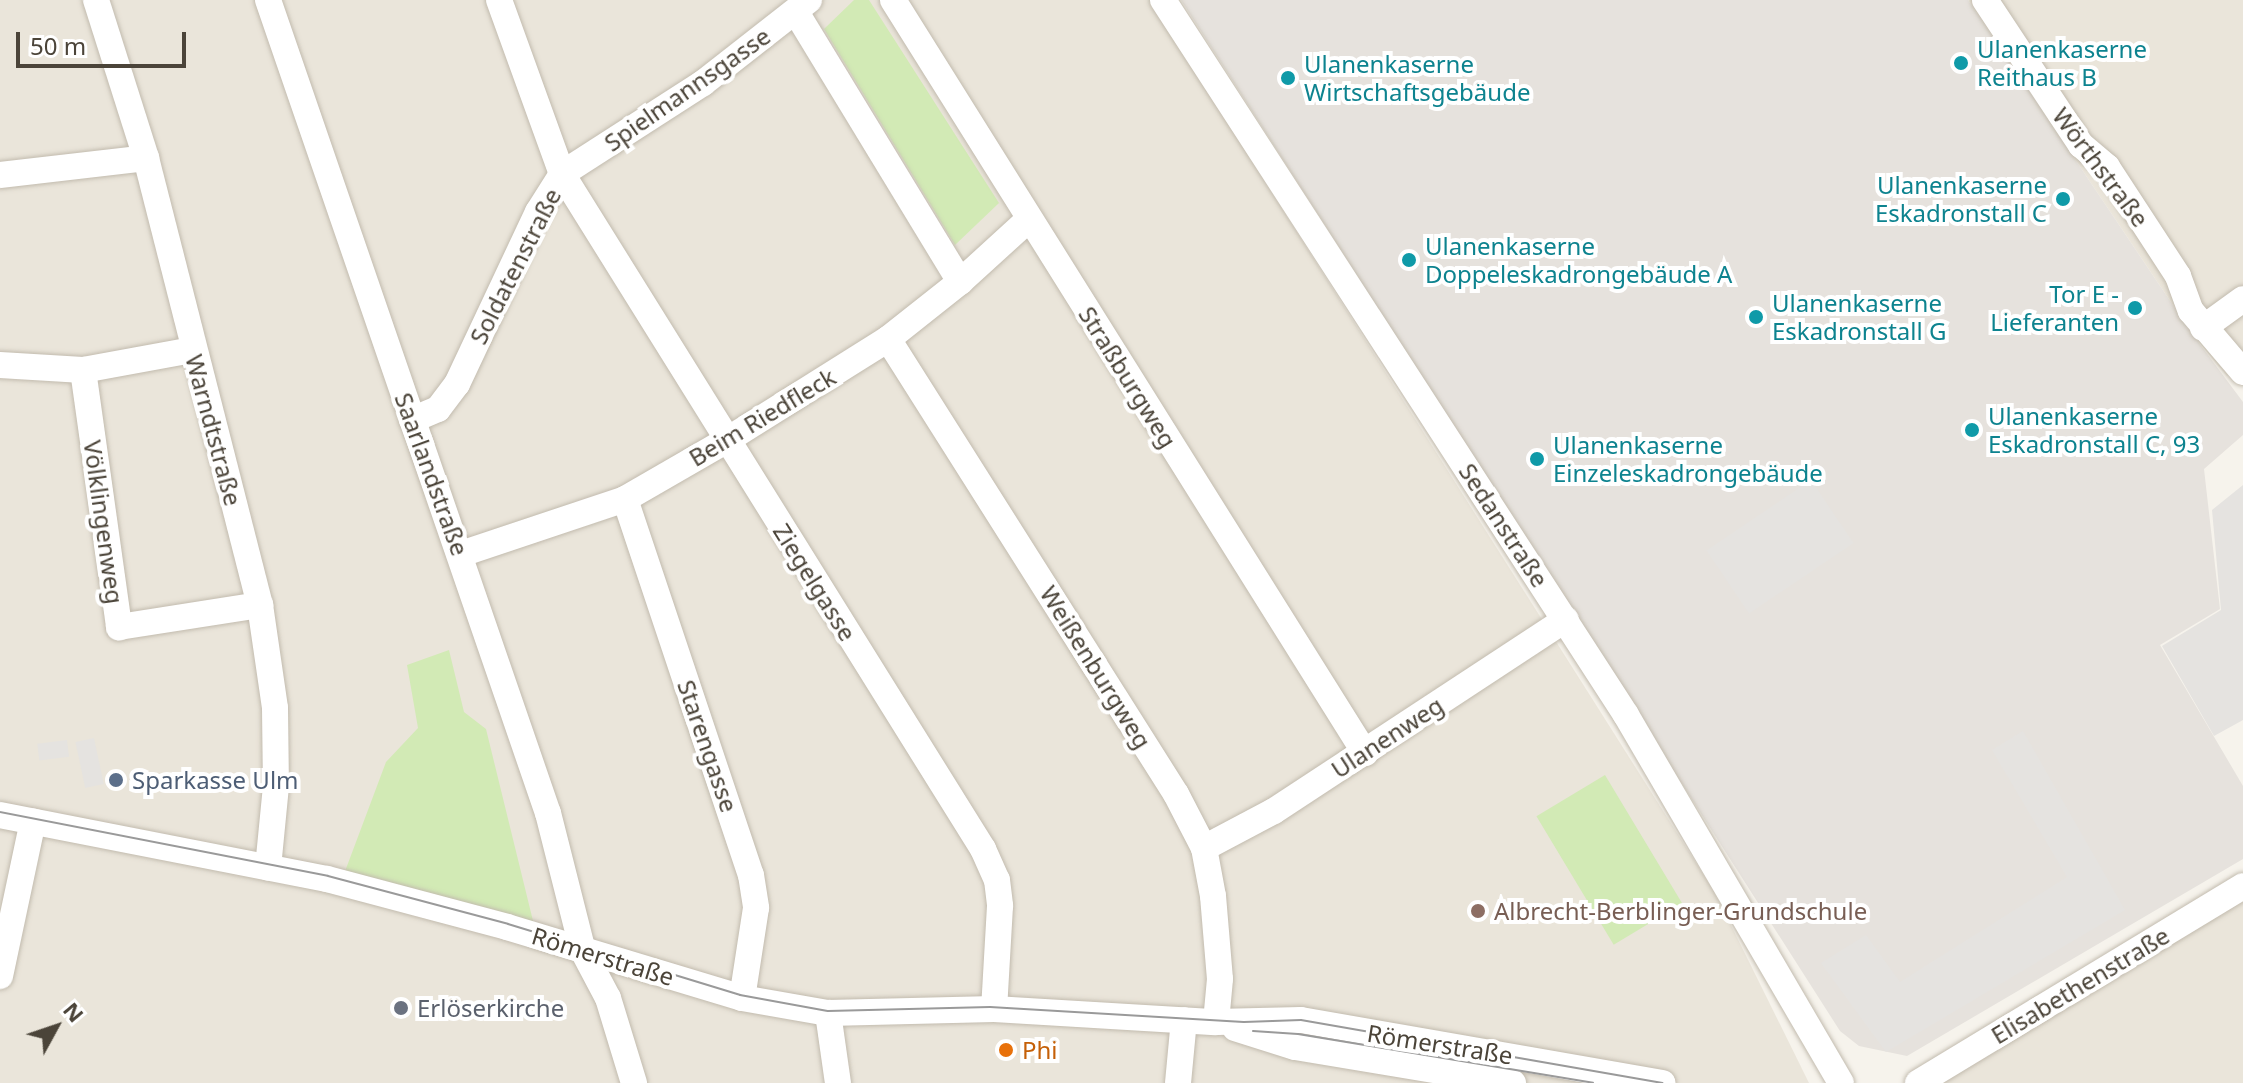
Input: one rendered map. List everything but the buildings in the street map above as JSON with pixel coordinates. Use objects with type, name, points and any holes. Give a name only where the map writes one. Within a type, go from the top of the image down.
[{"type":"street","name":"Warndtstraße","points":[[96,0],[146,158],[192,350],[260,605],[275,708],[276,786],[268,868]]},
{"type":"street","name":"Saarlandstraße","points":[[268,0],[548,813],[583,951],[608,998],[634,1083]]},
{"type":"street","name":"Soldatenstraße","points":[[412,420],[438,409],[457,384],[538,212],[562,174],[499,0]]},
{"type":"street","name":"Straßburgweg","points":[[893,0],[1365,753]]},
{"type":"street","name":"Sedanstraße","points":[[1163,0],[1566,619],[1665,778],[1835,1072]]},
{"type":"street","name":"Wörthstraße","points":[[1985,0],[2081,145],[2107,167],[2178,276],[2191,311],[2243,372]]},
{"type":"street","points":[[802,6],[960,282]]},
{"type":"street","name":"Spielmannsgasse","points":[[562,174],[703,83],[802,6]]},
{"type":"street","points":[[0,175],[146,158]]},
{"type":"street","name":"Ziegelgasse","points":[[562,174],[983,849],[997,880],[1000,906],[994,1009]]},
{"type":"street","name":"Beim Riedfleck","points":[[461,554],[625,499],[727,440],[888,339],[960,282],[1029,219]]},
{"type":"street","points":[[2203,328],[2243,299]]},
{"type":"street","name":"Weißenburgweg","points":[[888,339],[1176,794],[1204,848],[1213,896],[1220,979],[1216,1022]]},
{"type":"street","points":[[0,365],[83,370],[192,350]]},
{"type":"street","name":"Völklingenweg","points":[[83,370],[119,627],[260,605]]},
{"type":"street","name":"Starengasse","points":[[625,499],[751,875],[756,908],[742,998]]},
{"type":"street","name":"Ulanenweg","points":[[1204,848],[1274,811],[1566,619]]},
{"type":"street","name":"Römerstraße","points":[[0,815],[268,868],[426,905],[742,998],[828,1013],[994,1009],[1216,1022],[1301,1020],[1663,1083]]},
{"type":"street","points":[[0,976],[33,821]]},
{"type":"street","name":"Elisabethenstraße","points":[[1918,1083],[2243,886]]},
{"type":"street","points":[[828,1013],[838,1083]]},
{"type":"street","points":[[1178,1083],[1184,1020]]},
{"type":"street","name":"Römerstraße","points":[[1216,1022],[1295,1047],[1497,1082]]},
{"type":"street","points":[[1955,1083],[1965,1055]]},
{"type":"shaded area","points":[[0,0],[1150,0],[1715,893],[1809,1083],[0,1083]]},
{"type":"shaded area","points":[[1181,0],[1968,0],[2193,335],[2243,402],[2243,435],[2204,469],[2220,609],[2160,645],[2243,786],[2243,859],[1907,1056],[1859,1046],[1840,1031]]},
{"type":"shaded area","points":[[1968,0],[2243,0],[2243,370],[2227,376],[2193,335]]},
{"type":"shaded area","points":[[1811,480],[1853,543],[1749,613],[1707,550]]},
{"type":"shaded area","points":[[2243,485],[2243,720],[2214,736],[2162,646],[2221,610],[2212,510]]},
{"type":"shaded area","points":[[2023,731],[2125,910],[1886,1052],[1821,963],[1866,935],[1900,982],[2067,877],[1992,750]]},
{"type":"shaded area","points":[[94,738],[104,784],[85,788],[75,742]]},
{"type":"shaded area","points":[[67,740],[69,757],[39,761],[37,744]]},
{"type":"shaded area","points":[[2243,901],[2243,1083],[1942,1083]]},
{"type":"green space","points":[[854,0],[869,0],[999,203],[955,245],[824,29]]},
{"type":"green space","points":[[449,650],[464,712],[486,729],[534,925],[344,874],[386,762],[418,728],[407,665]]},
{"type":"green space","points":[[1605,775],[1682,904],[1614,945],[1536,816]]},
{"type":"tram line","points":[[0,812],[328,876],[508,924],[740,995],[828,1011],[990,1007],[1244,1022],[1301,1020],[1663,1083]]},
{"type":"tram line","points":[[1253,1031],[1298,1034],[1593,1083]]},
{"type":"place","name":"Ulanenkaserne Reithaus B","points":[[1961,63]]},
{"type":"place","name":"Ulanenkaserne Wirtschaftsgebäude","points":[[1288,78]]},
{"type":"place","name":"Ulanenkaserne Eskadronstall C","points":[[2063,199]]},
{"type":"place","name":"Ulanenkaserne Doppeleskadrongebäude A","points":[[1409,260]]},
{"type":"place","name":"Tor E - Lieferanten","points":[[2135,308]]},
{"type":"place","name":"Ulanenkaserne Eskadronstall G","points":[[1756,317]]},
{"type":"place","name":"Ulanenkaserne Eskadronstall C, 93","points":[[1972,430]]},
{"type":"place","name":"Ulanenkaserne Einzeleskadrongebäude","points":[[1537,459]]},
{"type":"place","name":"Sparkasse Ulm","points":[[116,780]]},
{"type":"place","name":"Albrecht-Berblinger-Grundschule","points":[[1478,911]]},
{"type":"place","name":"Erlöserkirche","points":[[401,1008]]},
{"type":"place","name":"Phi","points":[[1006,1050]]}]
